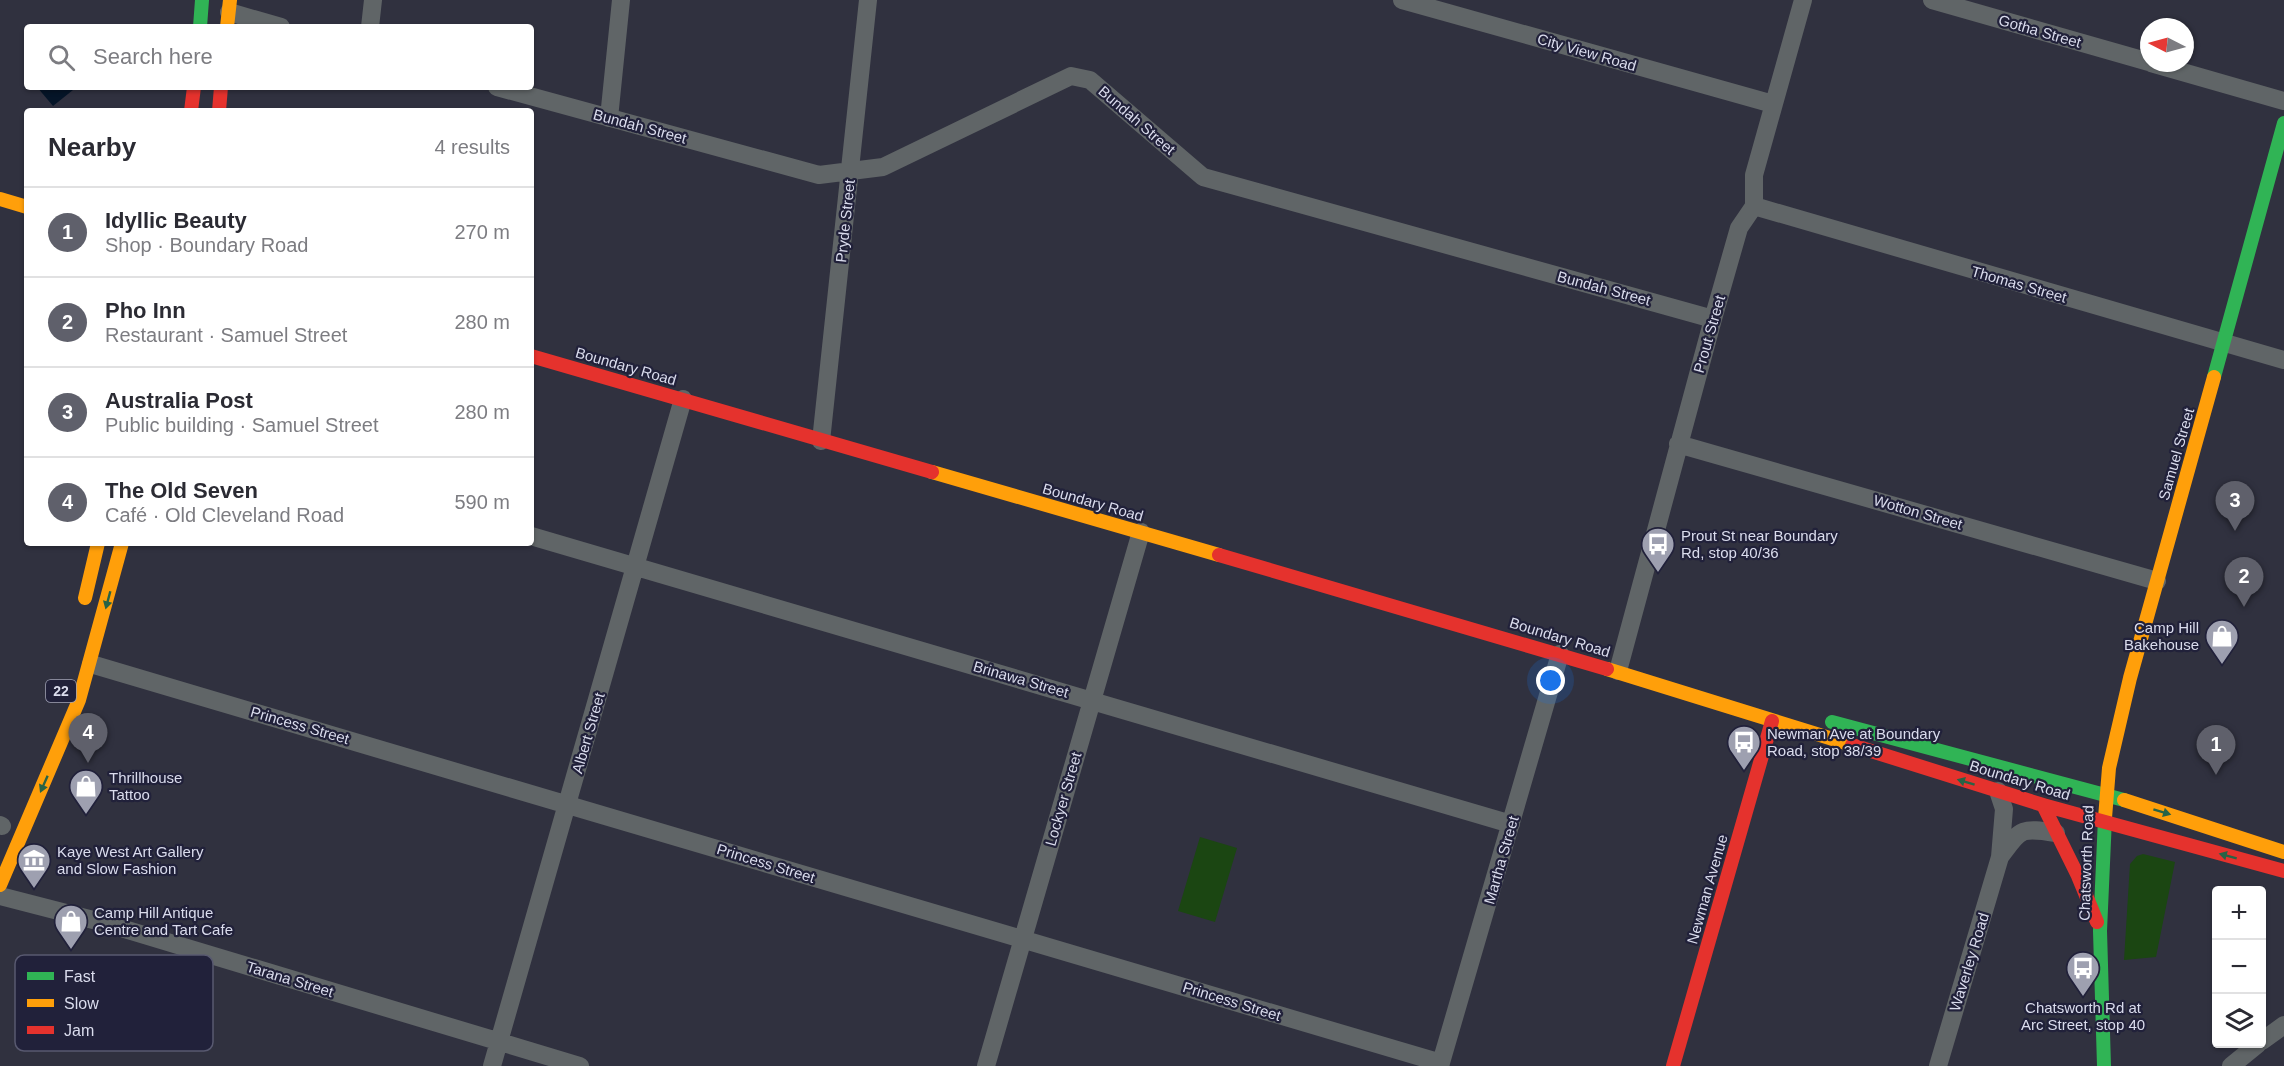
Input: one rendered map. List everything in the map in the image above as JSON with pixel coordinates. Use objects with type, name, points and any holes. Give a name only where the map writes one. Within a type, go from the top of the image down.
[{"type":"main road","points":[[200,24],[202,0]]},
{"type":"main road","points":[[191,108],[194,90]]},
{"type":"main road","points":[[219,108],[221,90]]},
{"type":"main road","name":"Samuel Street","points":[[2106,796],[2109,768],[2122,712],[2284,123]]},
{"type":"main road","points":[[0,185],[24,192]]},
{"type":"main road","points":[[0,199],[24,206]]},
{"type":"main road","name":"Boundary Road","points":[[534,357],[1618,671],[2043,805],[2284,871]]},
{"type":"main road","points":[[83,608],[97,546]]},
{"type":"main road","name":"22","points":[[0,885],[63,743],[91,664],[121,546]]},
{"type":"main road","name":"Boundary Road","points":[[1646,681],[1793,712]]},
{"type":"main road","name":"Boundary Road","points":[[1816,718],[2106,796],[2199,823],[2284,852]]},
{"type":"main road","name":"Newman Avenue","points":[[1673,1066],[1772,721]]},
{"type":"main road","name":"Chatsworth Road","points":[[2104,1066],[2100,931],[2106,796]]},
{"type":"main road","name":"Chatsworth Road","points":[[2043,805],[2078,876],[2100,931]]},
{"type":"street","points":[[370,24],[373,0]]},
{"type":"street","points":[[609,118],[621,0]]},
{"type":"street","name":"Pryde Street","points":[[821,441],[868,0]]},
{"type":"street","name":"City View Road","points":[[1402,0],[1773,104]]},
{"type":"street","points":[[1754,207],[1754,175],[1803,0]]},
{"type":"street","name":"Gotha Street","points":[[1932,0],[2140,60]]},
{"type":"street","points":[[229,13],[270,24]]},
{"type":"street","name":"Gotha Street","points":[[2182,72],[2284,101]]},
{"type":"street","name":"Bundah Street","points":[[508,90],[819,175],[883,167],[1071,76],[1077,76],[1090,80],[1203,177],[1713,319]]},
{"type":"street","name":"Prout Street","points":[[1618,671],[1678,444],[1739,228],[1754,207]]},
{"type":"street","name":"Thomas Street","points":[[1754,207],[2284,360]]},
{"type":"street","name":"Albert Street","points":[[492,1066],[683,399]]},
{"type":"street","name":"Wotton Street","points":[[1678,444],[2157,581]]},
{"type":"street","name":"Lockyer Street","points":[[986,1066],[1141,532]]},
{"type":"street","name":"Brinawa Street","points":[[534,537],[1511,824]]},
{"type":"street","name":"Martha Street","points":[[1440,1065],[1560,654]]},
{"type":"street","name":"Princess Street","points":[[91,664],[1440,1065]]},
{"type":"street","name":"Waverley Road","points":[[1938,1066],[2000,857],[2004,809],[1998,791]]},
{"type":"street","name":"Waverley Road","points":[[2000,857],[2017,834],[2031,829],[2056,833]]},
{"type":"street","name":"Tarana Street","points":[[0,896],[101,922],[211,955]]},
{"type":"street","name":"Tarana Street","points":[[213,955],[580,1066]]},
{"type":"street","points":[[2266,1038],[2284,1025]]},
{"type":"street","points":[[2231,1066],[2253,1048]]},
{"type":"green space","points":[[1200,837],[1237,848],[1215,922],[1178,911]]},
{"type":"green space","points":[[2143,854],[2175,862],[2156,957],[2124,960],[2130,864],[2137,856]]},
{"type":"water","points":[[40,90],[73,90],[53,106]]},
{"type":"traffic: fast","points":[[200,24],[202,0]]},
{"type":"traffic: fast","points":[[2214,377],[2284,123]]},
{"type":"traffic: fast","points":[[1832,722],[2124,800]]},
{"type":"traffic: fast","points":[[2104,1066],[2100,931],[2105,818]]},
{"type":"traffic: slow","points":[[227,24],[230,0]]},
{"type":"traffic: slow","points":[[0,199],[24,206]]},
{"type":"traffic: slow","points":[[2105,818],[2109,768],[2130,678],[2214,377]]},
{"type":"traffic: slow","points":[[932,472],[1219,555]]},
{"type":"traffic: slow","points":[[85,598],[97,546]]},
{"type":"traffic: slow","points":[[0,885],[79,700],[121,546]]},
{"type":"traffic: slow","points":[[1607,669],[1852,745]]},
{"type":"traffic: slow","points":[[2124,800],[2284,852]]},
{"type":"traffic: jam","points":[[191,108],[194,90]]},
{"type":"traffic: jam","points":[[219,108],[221,90]]},
{"type":"traffic: jam","points":[[534,357],[932,472]]},
{"type":"traffic: jam","points":[[1219,555],[1607,669]]},
{"type":"traffic: jam","points":[[1673,1066],[1772,721]]},
{"type":"traffic: jam","points":[[1852,745],[2043,805],[2284,871]]},
{"type":"traffic: jam","points":[[2043,805],[2078,876],[2097,922]]},
{"type":"place","name":"Australia Post","points":[[2235,531]]},
{"type":"place","name":"Prout St near Boundary Rd, stop 40/36","points":[[1658,573]]},
{"type":"place","name":"Pho Inn","points":[[2244,607]]},
{"type":"place","name":"Camp Hill Bakehouse","points":[[2222,665]]},
{"type":"place","name":"The Old Seven","points":[[88,763]]},
{"type":"place","name":"Newman Ave at Boundary Road, stop 38/39","points":[[1744,771]]},
{"type":"place","name":"Idyllic Beauty","points":[[2216,775]]},
{"type":"place","name":"Thrillhouse Tattoo","points":[[86,815]]},
{"type":"place","name":"Kaye West Art Gallery and Slow Fashion","points":[[34,889]]},
{"type":"place","name":"Camp Hill Antique Centre and Tart Cafe","points":[[71,950]]},
{"type":"place","name":"Chatsworth Rd at Arc Street, stop 40","points":[[2083,997]]}]
